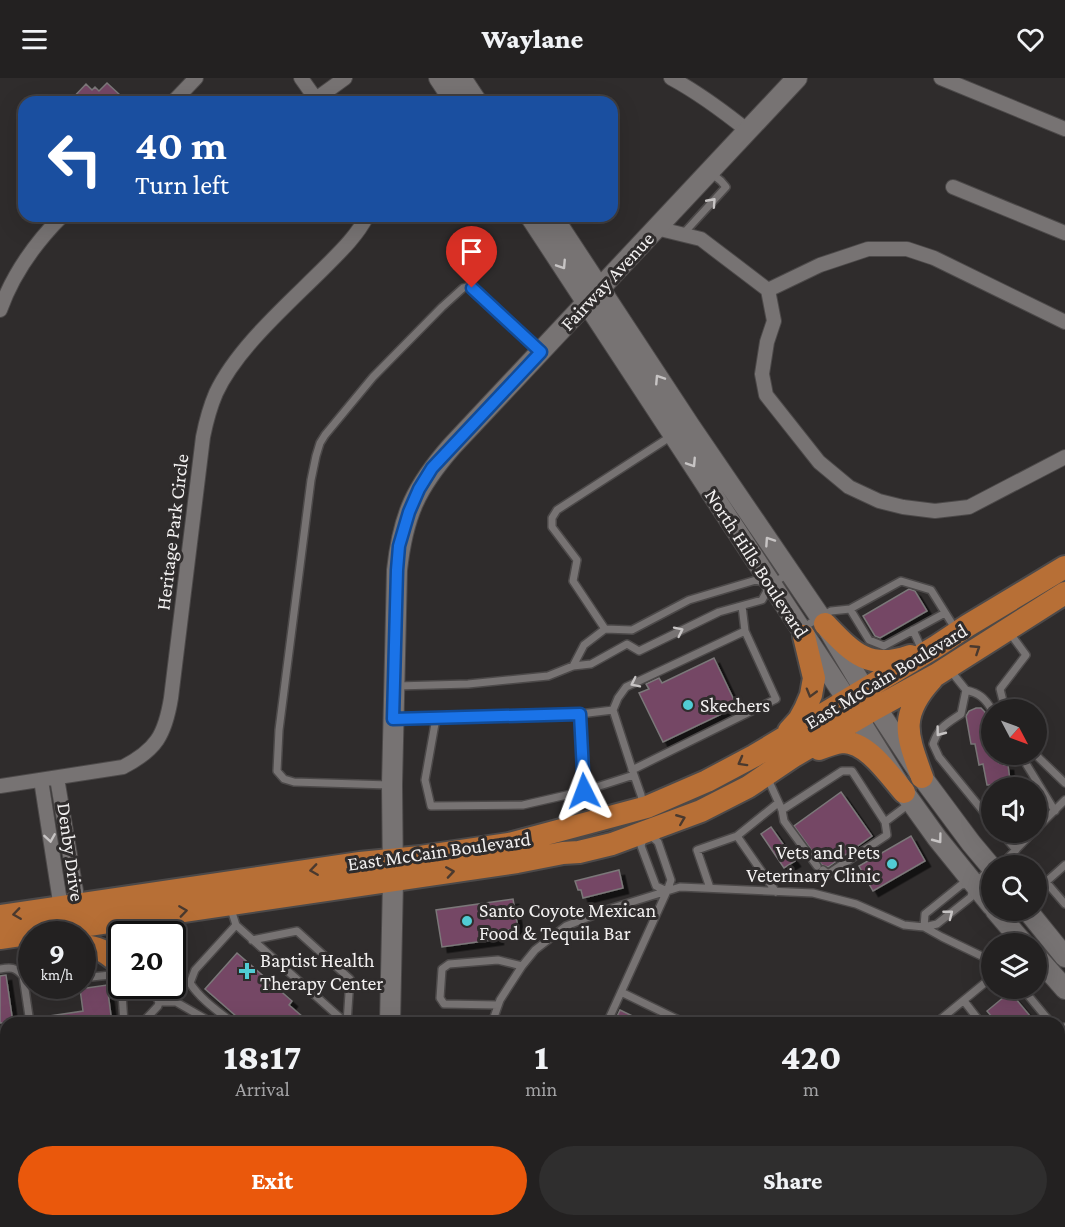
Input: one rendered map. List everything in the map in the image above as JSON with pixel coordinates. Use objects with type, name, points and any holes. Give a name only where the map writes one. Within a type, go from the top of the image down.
[{"type":"main road","name":"East McCain Boulevard","points":[[862,704],[927,651],[1065,567]]},
{"type":"main road","name":"East McCain Boulevard","points":[[644,820],[734,767],[787,748],[862,704],[942,671],[1065,593]]},
{"type":"main road","points":[[823,620],[848,648],[867,659],[887,662],[927,651]]},
{"type":"main road","points":[[802,632],[814,678],[811,695],[787,748],[842,742],[855,744],[871,755],[908,797]]},
{"type":"main road","points":[[921,777],[908,734],[908,720],[912,706],[922,690],[942,671]]},
{"type":"main road","name":"East McCain Boulevard","points":[[96,923],[129,923],[233,914],[393,870],[509,844],[701,811],[748,787],[765,775],[787,748]]},
{"type":"main road","name":"East McCain Boulevard","points":[[82,921],[360,863],[393,870]]},
{"type":"main road","name":"East McCain Boulevard","points":[[0,916],[51,921]]},
{"type":"main road","name":"East McCain Boulevard","points":[[0,940],[18,936]]},
{"type":"main road","points":[[0,940],[18,943]]},
{"type":"main road","points":[[96,948],[108,957]]},
{"type":"street","points":[[179,96],[196,78]]},
{"type":"street","points":[[323,96],[345,78]]},
{"type":"street","points":[[439,78],[450,96]]},
{"type":"street","points":[[461,78],[473,96]]},
{"type":"street","points":[[671,78],[702,96],[748,131]]},
{"type":"street","name":"Fairway Avenue","points":[[390,1017],[397,570],[402,533],[409,512],[432,468],[797,78]]},
{"type":"street","points":[[940,78],[1065,129]]},
{"type":"street","points":[[309,81],[315,96]]},
{"type":"street","points":[[953,187],[1065,233]]},
{"type":"street","points":[[0,310],[28,255],[56,222]]},
{"type":"street","name":"Heritage Park Circle","points":[[0,786],[123,767],[150,750],[162,734],[170,709],[203,437],[208,414],[224,378],[239,356],[340,251],[364,222]]},
{"type":"street","name":"North Hills Boulevard","points":[[535,222],[690,426],[823,620],[908,797],[937,838],[981,893]]},
{"type":"street","name":"North Hills Boulevard","points":[[555,222],[593,296],[763,582],[982,855]]},
{"type":"street","points":[[656,228],[701,238],[768,290],[774,321],[767,342],[762,374],[766,395],[819,462],[849,487],[879,501],[903,507],[934,511],[969,507],[1065,457]]},
{"type":"street","points":[[768,290],[820,265],[868,249],[907,249],[934,258],[1065,322]]},
{"type":"street","name":"Denby Drive","points":[[57,778],[76,891],[72,921]]},
{"type":"street","name":"Denby Drive","points":[[41,780],[59,896],[71,921]]},
{"type":"street","points":[[1005,921],[1015,933]]},
{"type":"street","points":[[1036,921],[1065,957]]},
{"type":"street","points":[[1047,969],[1065,989]]},
{"type":"lane","points":[[683,234],[726,187],[709,171]]},
{"type":"lane","points":[[392,785],[294,782],[284,779],[278,771],[279,730],[311,480],[320,443],[367,383],[463,288],[472,288],[541,352]]},
{"type":"lane","points":[[605,629],[573,581],[577,560],[552,527],[552,518],[557,510],[674,435]]},
{"type":"lane","points":[[573,666],[584,645],[605,629],[632,630],[689,600],[791,573]]},
{"type":"lane","points":[[802,632],[823,620],[831,611],[850,609],[902,581],[931,590],[957,633]]},
{"type":"lane","points":[[394,686],[468,684],[548,676],[573,666],[591,664],[627,644],[639,651],[719,612],[762,600],[763,582]]},
{"type":"lane","points":[[436,718],[425,780],[431,806],[523,805],[584,791],[633,773],[776,699],[745,631],[742,606]]},
{"type":"lane","points":[[850,609],[869,640],[884,646],[945,613]]},
{"type":"lane","points":[[913,630],[927,651]]},
{"type":"lane","points":[[1002,699],[1000,690],[1026,655],[1007,630]]},
{"type":"lane","points":[[667,891],[656,886],[642,846],[644,820],[641,795],[613,710],[626,687],[745,631]]},
{"type":"lane","points":[[942,671],[966,690],[976,692],[986,699]]},
{"type":"lane","points":[[966,690],[961,714],[943,726],[937,733],[933,744],[939,757],[981,809]]},
{"type":"lane","points":[[393,719],[580,714],[613,710]]},
{"type":"lane","points":[[580,714],[584,791]]},
{"type":"lane","points":[[1027,765],[1055,811]]},
{"type":"lane","points":[[1046,765],[1065,783]]},
{"type":"lane","points":[[710,888],[697,850],[737,836],[780,806],[842,771],[852,771],[885,822],[887,835],[828,874],[820,868],[784,821],[780,806],[765,775]]},
{"type":"lane","points":[[885,822],[908,797]]},
{"type":"lane","points":[[1047,819],[1065,800]]},
{"type":"lane","points":[[610,1017],[671,880],[658,842],[644,820]]},
{"type":"lane","points":[[737,836],[776,892]]},
{"type":"lane","points":[[1011,843],[1016,849]]},
{"type":"lane","points":[[1010,855],[1022,843]]},
{"type":"lane","points":[[1047,881],[1065,865]]},
{"type":"lane","points":[[494,1017],[498,1005],[522,966],[535,950],[566,926],[609,909],[680,887],[813,893],[856,904],[904,925],[924,927],[937,924],[971,897],[974,884],[981,878]]},
{"type":"lane","points":[[1047,883],[1065,904]]},
{"type":"lane","points":[[924,927],[925,914],[960,885],[974,884]]},
{"type":"lane","points":[[226,1017],[203,999],[190,983],[195,970],[233,914],[252,940],[339,1017]]},
{"type":"lane","points":[[924,927],[981,956]]},
{"type":"lane","points":[[252,940],[297,931],[350,979],[347,1017]]},
{"type":"lane","points":[[498,1005],[444,1004],[440,998],[442,969],[449,964],[498,960],[522,966]]},
{"type":"lane","points":[[0,969],[18,970],[23,976],[29,1017]]},
{"type":"lane","points":[[944,1017],[981,986]]},
{"type":"lane","points":[[621,992],[673,1017]]},
{"type":"lane","points":[[123,999],[124,1017]]},
{"type":"lane","points":[[1031,999],[1046,1017]]},
{"type":"lane","points":[[964,1001],[976,1017]]},
{"type":"lane","points":[[148,1017],[159,1002]]},
{"type":"lane","points":[[159,1002],[176,1002],[202,1017]]},
{"type":"building","points":[[107,83],[120,95],[75,96],[86,84],[92,90],[95,87],[99,91]]},
{"type":"building","points":[[909,589],[915,591],[927,611],[880,638],[875,636],[863,616]]},
{"type":"building","name":"Skechers","points":[[714,658],[734,700],[730,710],[663,742],[639,693],[649,689],[646,684],[659,678],[662,683]]},
{"type":"building","points":[[981,708],[981,764],[979,765],[975,744],[971,744],[966,716],[969,711]]},
{"type":"building","points":[[983,765],[1008,765],[1010,777],[985,777]]},
{"type":"building","points":[[841,792],[872,836],[828,867],[822,865],[794,826]]},
{"type":"building","points":[[771,827],[795,861],[784,868],[761,834]]},
{"type":"building","name":"Vets and Pets Veterinary Clinic","points":[[911,836],[925,861],[873,891],[859,866]]},
{"type":"building","points":[[619,870],[623,888],[583,898],[581,890],[578,890],[575,881]]},
{"type":"building","name":"Santo Coyote Mexican Food & Tequila Bar","points":[[513,899],[518,928],[497,932],[498,939],[442,947],[436,910]]},
{"type":"building","points":[[237,953],[292,1001],[289,1005],[303,1017],[237,1017],[205,989]]},
{"type":"building","points":[[6,975],[12,1017],[0,1017],[0,976]]},
{"type":"building","points":[[107,985],[111,1017],[43,1017],[83,1011],[81,999],[96,999],[96,987]]},
{"type":"building","points":[[1002,999],[1016,999],[1031,1017],[992,1017],[987,1011]]},
{"type":"building","points":[[620,1010],[635,1017],[617,1017]]},
{"type":"place","name":"Skechers","points":[[688,705]]},
{"type":"place","name":"Vets and Pets Veterinary Clinic","points":[[892,864]]},
{"type":"place","name":"Santo Coyote Mexican Food & Tequila Bar","points":[[467,921]]},
{"type":"place","name":"Baptist Health Therapy Center","points":[[247,971]]},
{"type":"route","points":[[472,288],[541,352],[432,468],[409,512],[399,546],[397,570],[393,719],[580,714],[584,791]]}]
